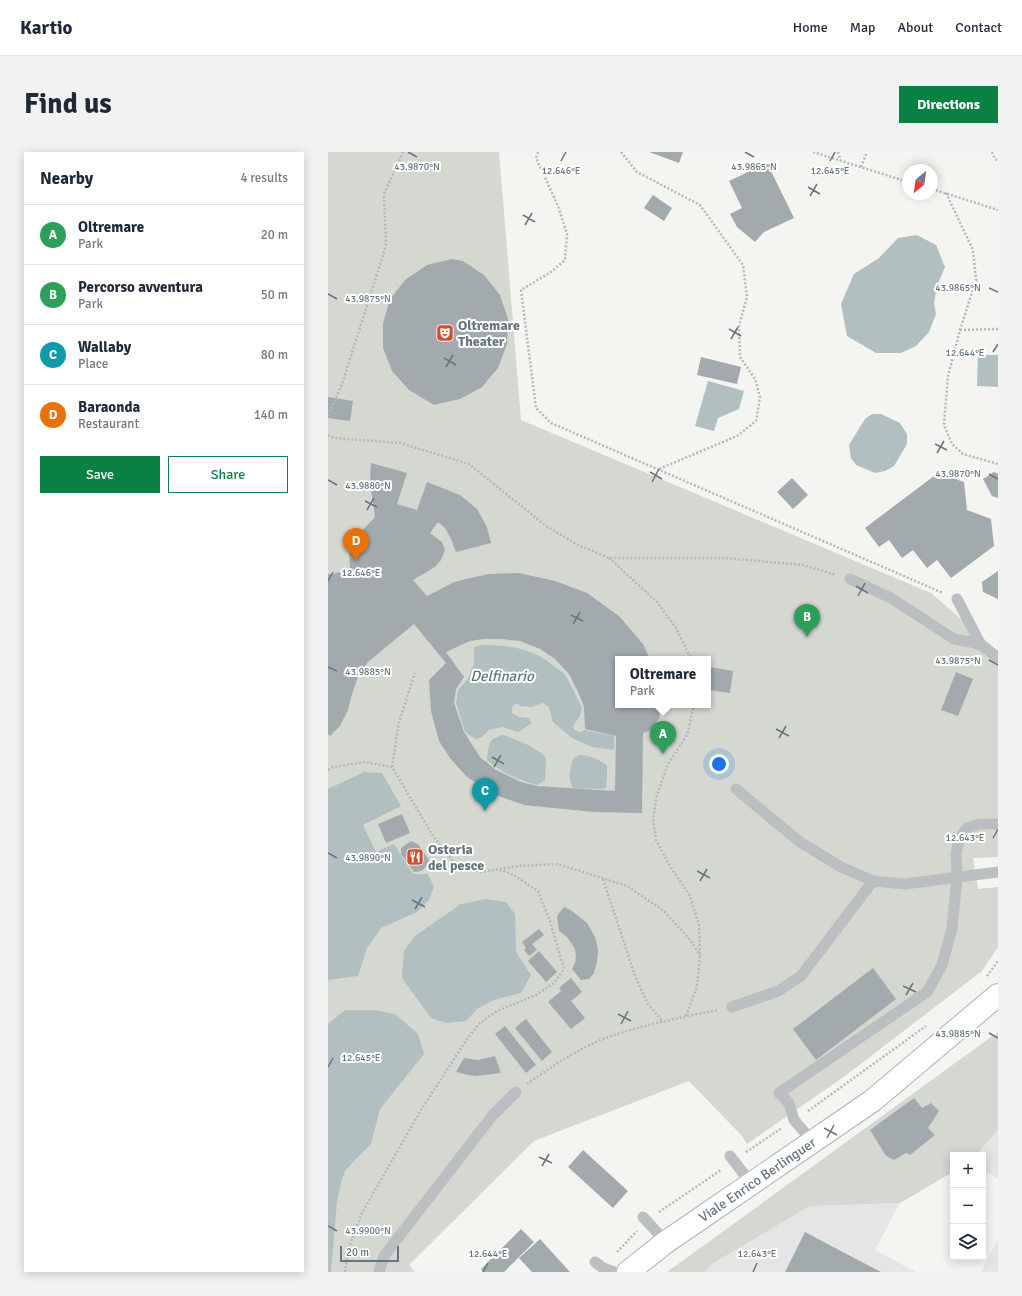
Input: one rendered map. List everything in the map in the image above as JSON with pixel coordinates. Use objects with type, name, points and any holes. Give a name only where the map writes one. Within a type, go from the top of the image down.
[{"type":"main road","name":"Viale Enrico Berlinguer","points":[[628,1272],[666,1242],[872,1101],[998,995]]},
{"type":"lane","points":[[850,579],[892,598],[954,639],[981,645],[998,658]]},
{"type":"lane","points":[[957,599],[981,645]]},
{"type":"lane","points":[[736,789],[800,842],[841,867],[873,881],[905,884],[998,872]]},
{"type":"lane","points":[[813,1142],[794,1120],[789,1103],[780,1093],[927,992],[942,965],[952,928],[957,878],[956,854],[959,839],[967,828],[979,824],[998,824]]},
{"type":"lane","points":[[732,1007],[778,992],[801,976],[873,881]]},
{"type":"lane","points":[[379,1272],[384,1256],[492,1116],[516,1092]]},
{"type":"lane","points":[[731,1159],[752,1183]]},
{"type":"lane","points":[[645,1219],[666,1242]]},
{"type":"lane","points":[[595,1262],[603,1268],[614,1272]]},
{"type":"path","points":[[328,416],[342,384],[386,246],[384,194],[403,152]]},
{"type":"path","points":[[538,152],[536,158],[558,206],[567,234],[565,260],[551,272],[521,290],[536,408],[551,423],[957,599]]},
{"type":"path","points":[[621,152],[637,172],[700,205],[743,265],[747,297],[739,326],[740,357],[754,379],[760,397],[756,421],[738,436],[658,469]]},
{"type":"path","points":[[813,152],[902,180]]},
{"type":"path","points":[[838,152],[842,161]]},
{"type":"path","points":[[861,167],[867,152]]},
{"type":"path","points":[[992,152],[995,159],[998,161]]},
{"type":"path","points":[[938,191],[998,210]]},
{"type":"path","points":[[946,193],[973,250],[976,280],[960,330],[948,376],[944,425],[952,444],[963,454],[998,464]]},
{"type":"path","points":[[960,330],[998,329]]},
{"type":"path","points":[[328,435],[334,438],[400,443],[469,464],[546,526],[576,544],[609,558],[656,602],[676,628],[690,656]]},
{"type":"path","points":[[609,558],[726,558],[803,565],[850,579]]},
{"type":"path","points":[[415,673],[399,722],[392,767],[433,836],[456,866],[481,872],[519,866],[558,864],[628,886],[664,911],[691,941],[700,956]]},
{"type":"path","points":[[686,1016],[697,986],[700,956],[699,924],[689,894],[671,868],[656,840],[653,819],[656,795],[668,764],[687,735],[693,708]]},
{"type":"path","points":[[328,770],[333,767],[365,762],[392,767]]},
{"type":"path","points":[[345,1272],[348,1250],[362,1213],[421,1110],[467,1039],[480,1023],[497,1011],[536,995],[554,983],[564,969],[550,921],[538,891],[514,875],[497,869]]},
{"type":"path","points":[[603,878],[635,976],[648,1004],[664,1022]]},
{"type":"path","points":[[981,981],[987,976],[998,961]]},
{"type":"path","points":[[516,1092],[559,1061],[603,1040],[686,1016],[732,1007]]},
{"type":"path","points":[[632,1235],[645,1219],[731,1159],[794,1120],[928,1025]]},
{"type":"shaded area","points":[[328,152],[499,152],[521,420],[931,593],[998,651],[998,857],[973,858],[978,889],[998,887],[998,947],[982,971],[845,1076],[747,1144],[742,1136],[689,1081],[534,1141],[409,1265],[415,1272],[328,1272]]},
{"type":"shaded area","points":[[998,1032],[998,1130],[979,1152],[950,1152],[950,1174],[900,1203],[810,1206],[712,1264],[705,1272],[667,1272]]},
{"type":"shaded area","points":[[998,1130],[998,1178],[986,1172],[986,1152],[979,1152]]},
{"type":"shaded area","points":[[900,1203],[875,1250],[916,1272],[705,1272],[712,1264],[810,1206]]},
{"type":"shaded area","points":[[998,1239],[998,1272],[981,1272]]},
{"type":"water","points":[[917,235],[936,245],[945,267],[937,286],[934,303],[936,314],[929,332],[916,346],[901,353],[876,353],[847,336],[841,304],[854,274],[879,258],[898,238]]},
{"type":"water","points":[[978,355],[998,355],[998,387],[977,386]]},
{"type":"water","points":[[708,381],[744,391],[739,409],[718,418],[714,431],[695,426]]},
{"type":"water","points":[[872,414],[881,414],[900,423],[907,434],[907,444],[894,466],[885,471],[875,473],[856,465],[851,458],[849,445],[865,419]]},
{"type":"water","name":"Delfinario","points":[[483,645],[512,647],[531,652],[547,661],[561,672],[567,678],[582,708],[580,716],[573,726],[574,730],[581,732],[584,730],[614,736],[614,750],[592,747],[572,738],[553,722],[549,707],[543,703],[532,707],[520,706],[518,704],[513,706],[512,713],[519,717],[529,718],[532,723],[518,732],[502,727],[489,730],[477,739],[465,732],[456,703],[458,690],[468,679],[474,663],[474,647]]},
{"type":"water","points":[[504,735],[532,747],[546,758],[545,780],[537,785],[523,781],[510,776],[487,760],[490,743],[494,738]]},
{"type":"water","points":[[581,755],[595,758],[607,766],[606,788],[573,788],[570,780],[570,769],[574,757]]},
{"type":"water","points":[[364,772],[382,773],[401,806],[363,825],[376,852],[394,844],[413,874],[428,874],[434,887],[429,900],[417,912],[381,928],[367,948],[358,976],[328,980],[328,789]]},
{"type":"water","points":[[485,899],[506,902],[515,914],[516,952],[531,975],[521,993],[494,1000],[477,1009],[466,1021],[446,1023],[431,1018],[402,978],[404,951],[415,936],[461,904]]},
{"type":"water","points":[[345,1010],[374,1010],[395,1014],[418,1034],[424,1054],[380,1109],[371,1144],[345,1171],[337,1202],[331,1272],[328,1272],[328,1024]]},
{"type":"building","points":[[649,152],[683,152],[679,163]]},
{"type":"building","points":[[767,163],[794,218],[764,232],[755,242],[737,227],[730,214],[742,208],[729,181]]},
{"type":"building","points":[[653,195],[672,208],[664,221],[644,208]]},
{"type":"building","name":"Oltremare Theater","points":[[452,259],[463,261],[484,275],[500,295],[508,319],[507,344],[498,368],[482,387],[460,399],[434,405],[409,390],[392,371],[383,348],[383,323],[390,299],[406,279],[427,265]]},
{"type":"building","points":[[701,357],[741,367],[737,384],[697,375]]},
{"type":"building","points":[[328,397],[353,401],[350,421],[328,418]]},
{"type":"building","points":[[371,463],[407,473],[397,504],[417,510],[427,482],[460,495],[477,509],[487,527],[491,543],[456,552],[445,528],[438,522],[430,533],[442,542],[445,550],[441,560],[435,567],[413,580],[427,596],[454,582],[488,574],[519,573],[555,581],[587,593],[619,616],[643,644],[649,656],[615,656],[615,708],[660,708],[659,719],[649,731],[643,733],[642,813],[594,812],[524,805],[493,794],[466,776],[450,758],[439,741],[431,711],[429,680],[446,663],[414,624],[368,662],[358,677],[348,710],[340,726],[330,736],[328,734],[328,574],[350,569],[349,549],[355,538],[375,517],[370,481]],"holes":[[[484,639],[520,641],[540,649],[555,659],[569,674],[584,707],[585,729],[616,736],[615,791],[537,786],[521,782],[496,770],[480,757],[464,732],[454,703],[456,689],[464,677],[446,652],[470,641]]]},
{"type":"building","points":[[994,472],[998,474],[998,498],[992,496],[983,479]]},
{"type":"building","points":[[938,473],[964,482],[967,510],[991,519],[994,546],[951,578],[937,560],[927,568],[913,550],[902,558],[889,540],[879,547],[865,528]]},
{"type":"building","points":[[792,478],[808,495],[793,509],[777,492]]},
{"type":"building","points":[[998,571],[998,599],[983,592],[982,582]]},
{"type":"building","points":[[711,667],[733,671],[730,693],[711,690]]},
{"type":"building","points":[[956,672],[973,679],[958,716],[941,710]]},
{"type":"building","points":[[402,814],[410,833],[386,843],[378,824]]},
{"type":"building","name":"Osteria del pesce","points":[[411,841],[418,844],[429,860],[427,866],[421,871],[414,872],[401,854],[401,848]]},
{"type":"building","points":[[564,907],[572,911],[587,923],[595,937],[598,950],[597,962],[594,973],[589,979],[581,980],[572,969],[576,957],[575,949],[567,937],[559,931],[557,916]]},
{"type":"building","points":[[539,929],[544,935],[532,944],[537,950],[529,956],[524,950],[526,948],[522,942]]},
{"type":"building","points":[[539,951],[557,972],[546,982],[528,961]]},
{"type":"building","points":[[873,968],[896,999],[816,1060],[793,1029]]},
{"type":"building","points":[[571,978],[582,992],[571,1001],[585,1018],[571,1029],[548,1002],[561,991],[559,988]]},
{"type":"building","points":[[526,1019],[552,1052],[542,1061],[515,1028]]},
{"type":"building","points":[[505,1026],[536,1065],[526,1073],[495,1034]]},
{"type":"building","points":[[495,1056],[501,1073],[477,1076],[456,1072],[464,1058],[478,1060]]},
{"type":"building","points":[[914,1098],[922,1108],[931,1103],[939,1111],[928,1128],[935,1135],[910,1155],[906,1153],[894,1160],[886,1156],[870,1130]]},
{"type":"building","points":[[583,1150],[628,1191],[613,1208],[568,1167]]},
{"type":"building","points":[[521,1229],[534,1242],[504,1272],[483,1272],[481,1269]]},
{"type":"building","points":[[805,1232],[856,1259],[881,1272],[785,1272]]},
{"type":"building","points":[[540,1239],[570,1272],[532,1272],[519,1258]]},
{"type":"place","name":"Oltremare Theater","points":[[445,333]]},
{"type":"place","name":"Baraonda","points":[[356,561]]},
{"type":"place","name":"Percorso avventura","points":[[807,637]]},
{"type":"place","name":"Oltremare","points":[[663,754]]},
{"type":"place","name":"Wallaby","points":[[485,811]]},
{"type":"place","name":"Osteria del pesce","points":[[415,857]]}]
